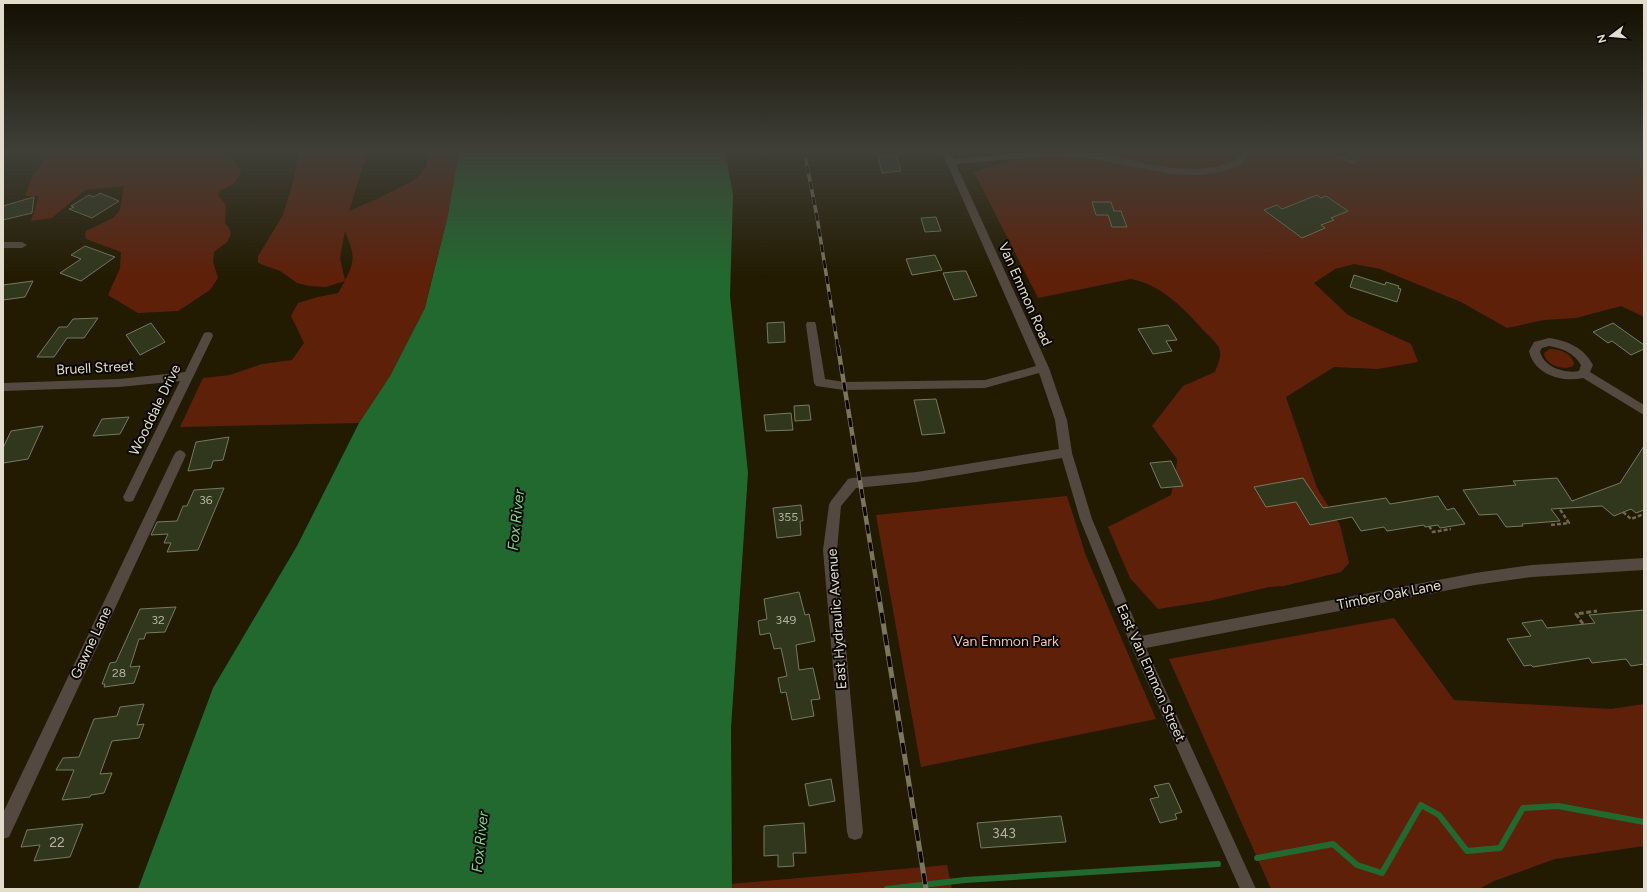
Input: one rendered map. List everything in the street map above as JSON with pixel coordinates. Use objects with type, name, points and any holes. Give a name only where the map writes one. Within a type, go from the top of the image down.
[{"type":"street","name":"Van Emmon Road","points":[[963,192],[1043,368],[1061,420],[1066,453]]},
{"type":"street","points":[[3,245],[22,245]]},
{"type":"street","points":[[811,325],[820,383],[844,386],[985,384],[1043,368]]},
{"type":"street","name":"Wooddale Drive","points":[[129,497],[208,336]]},
{"type":"street","points":[[1584,374],[1644,411]]},
{"type":"street","name":"Bruell Street","points":[[3,387],[119,383],[188,376]]},
{"type":"street","name":"East Van Emmon Street","points":[[1066,453],[1086,519],[1137,643],[1248,889]]},
{"type":"street","name":"East Hydraulic Avenue","points":[[855,832],[830,550],[835,505],[852,483],[917,477],[1066,453]]},
{"type":"street","name":"Gawne Lane","points":[[3,831],[180,455]]},
{"type":"street","name":"Timber Oak Lane","points":[[1137,643],[1481,578],[1532,571],[1644,564]]},
{"type":"path","points":[[1551,525],[1569,523],[1559,508]]},
{"type":"path","points":[[1623,512],[1631,519],[1644,514]]},
{"type":"path","points":[[1429,526],[1433,532],[1451,529]]},
{"type":"path","points":[[1583,624],[1576,614],[1597,611]]},
{"type":"green space","points":[[27,192],[83,192],[52,218],[31,221],[39,196],[25,196]]},
{"type":"green space","points":[[123,192],[219,192],[218,194],[226,206],[225,223],[231,234],[227,242],[214,252],[213,262],[218,278],[210,290],[178,311],[138,313],[108,295],[120,268],[121,252],[86,239],[85,235],[86,231],[113,218],[120,210]]},
{"type":"green space","points":[[290,192],[355,192],[349,211],[392,192],[452,192],[448,215],[425,308],[390,376],[359,423],[180,427],[203,378],[230,375],[262,364],[292,360],[304,343],[291,316],[298,303],[338,293],[345,281],[326,287],[309,286],[297,283],[280,271],[258,263],[258,256],[283,215]],"holes":[[[345,231],[352,250],[351,267],[345,280],[340,258]]]},
{"type":"green space","points":[[984,192],[1644,192],[1644,317],[1621,306],[1576,318],[1544,320],[1507,328],[1461,302],[1380,269],[1354,264],[1335,269],[1314,283],[1348,315],[1411,344],[1418,362],[1378,369],[1334,367],[1286,397],[1317,488],[1340,525],[1349,563],[1341,572],[1284,586],[1269,587],[1209,601],[1158,609],[1130,578],[1108,527],[1171,495],[1177,459],[1152,426],[1183,386],[1215,372],[1220,359],[1218,346],[1188,313],[1171,298],[1152,286],[1131,279],[1038,298]]},
{"type":"green space","points":[[1550,349],[1568,354],[1573,360],[1573,366],[1564,368],[1551,364],[1545,357],[1544,353]]},
{"type":"green space","name":"Van Emmon Park","points":[[1067,496],[1086,556],[1156,719],[921,767],[876,515]]},
{"type":"green space","points":[[1394,618],[1454,700],[1611,709],[1644,704],[1644,846],[1555,859],[1494,881],[1479,889],[1271,889],[1169,659]]},
{"type":"green space","points":[[947,865],[952,889],[732,889],[731,884]]},
{"type":"water","name":"Fox River","points":[[452,192],[732,192],[730,296],[748,473],[731,728],[732,889],[138,889],[213,688],[297,546],[359,423],[390,376],[425,308],[448,215]]},
{"type":"building","points":[[100,193],[119,201],[92,218],[69,209],[74,207],[71,206],[89,195],[94,197]]},
{"type":"building","points":[[1317,195],[1321,198],[1326,196],[1348,211],[1331,218],[1334,220],[1321,225],[1325,228],[1302,238],[1264,210],[1277,205],[1282,209]]},
{"type":"building","points":[[34,197],[32,213],[3,220],[3,206]]},
{"type":"building","points":[[1092,202],[1111,202],[1114,211],[1121,211],[1127,227],[1112,227],[1108,215],[1096,215]]},
{"type":"building","points":[[936,217],[941,231],[925,232],[921,218]]},
{"type":"building","points":[[85,246],[115,257],[81,281],[60,273],[81,259],[71,255]]},
{"type":"building","points":[[935,255],[942,270],[912,275],[906,259]]},
{"type":"building","points":[[966,271],[977,296],[954,300],[943,273]]},
{"type":"building","points":[[1354,275],[1385,285],[1386,282],[1399,286],[1398,288],[1401,289],[1397,302],[1350,287]]},
{"type":"building","points":[[33,281],[25,297],[3,300],[3,285]]},
{"type":"building","points":[[98,318],[84,338],[67,338],[54,357],[37,357],[59,327],[67,327],[73,319]]},
{"type":"building","points":[[784,322],[785,342],[768,343],[767,323]]},
{"type":"building","points":[[151,323],[165,342],[140,355],[126,335]]},
{"type":"building","points":[[1613,323],[1644,345],[1644,349],[1631,355],[1612,341],[1608,343],[1593,332]]},
{"type":"building","points":[[1168,325],[1177,340],[1166,341],[1172,351],[1153,354],[1138,329]]},
{"type":"building","points":[[936,399],[945,433],[922,435],[914,400]]},
{"type":"building","points":[[809,405],[811,420],[795,421],[794,406]]},
{"type":"building","points":[[791,413],[793,430],[766,431],[764,415]]},
{"type":"building","points":[[129,417],[120,434],[93,436],[102,419]]},
{"type":"building","points":[[43,426],[28,459],[3,463],[3,448],[11,431]]},
{"type":"building","points":[[229,437],[223,460],[213,461],[211,468],[188,471],[196,442]]},
{"type":"building","points":[[1644,446],[1644,510],[1636,513],[1631,509],[1614,516],[1602,506],[1551,509],[1560,521],[1522,524],[1523,526],[1506,527],[1497,514],[1479,515],[1463,490],[1516,485],[1513,481],[1557,478],[1572,501],[1620,483]]},
{"type":"building","points":[[1171,461],[1183,486],[1161,488],[1150,463]]},
{"type":"building","points":[[1303,478],[1323,508],[1386,498],[1390,504],[1438,496],[1447,510],[1454,508],[1465,524],[1440,528],[1438,525],[1425,527],[1424,525],[1387,531],[1384,527],[1361,531],[1352,517],[1310,525],[1296,502],[1266,507],[1254,487]]},
{"type":"building","points":[[224,488],[198,550],[167,552],[171,543],[164,543],[168,534],[151,535],[157,522],[177,521],[183,506],[187,506],[194,490]]},
{"type":"building","points":[[801,505],[803,521],[800,521],[801,535],[777,538],[773,508]]},
{"type":"building","points":[[799,592],[805,615],[809,614],[815,641],[796,645],[799,670],[813,668],[820,699],[811,700],[814,716],[792,720],[786,692],[781,693],[778,678],[787,676],[781,648],[774,649],[770,633],[760,635],[758,621],[767,619],[764,599]]},
{"type":"building","points":[[176,607],[165,632],[146,633],[144,639],[139,639],[130,667],[140,666],[134,683],[104,687],[105,684],[102,684],[110,663],[116,662],[140,609]]},
{"type":"building","points":[[1644,610],[1644,664],[1631,666],[1626,659],[1592,663],[1589,658],[1533,667],[1531,665],[1524,666],[1507,639],[1531,636],[1522,623],[1542,620],[1547,628],[1595,623],[1589,615]]},
{"type":"building","points":[[144,704],[137,725],[144,724],[139,738],[112,741],[100,774],[112,773],[104,793],[91,795],[90,797],[62,800],[74,770],[56,770],[63,758],[79,757],[94,719],[117,716],[120,707]]},
{"type":"building","points":[[831,779],[835,801],[809,806],[805,784]]},
{"type":"building","points":[[1169,783],[1182,812],[1175,814],[1177,819],[1160,823],[1150,799],[1159,797],[1154,786]]},
{"type":"building","points":[[1061,816],[1066,842],[981,848],[977,823]]},
{"type":"building","points":[[804,823],[806,853],[793,853],[794,866],[778,867],[778,855],[764,856],[764,826]]},
{"type":"building","points":[[83,824],[70,857],[34,861],[40,845],[21,847],[27,830]]},
{"type":"waterway","points":[[1257,858],[1333,844],[1357,865],[1382,873],[1421,805],[1439,815],[1467,851],[1500,848],[1523,808],[1558,806],[1644,822]]},
{"type":"waterway","points":[[887,889],[965,880],[1218,864]]},
{"type":"railway","points":[[812,192],[838,348]]},
{"type":"railway","points":[[838,347],[878,592]]},
{"type":"railway","points":[[878,591],[926,889]]}]
